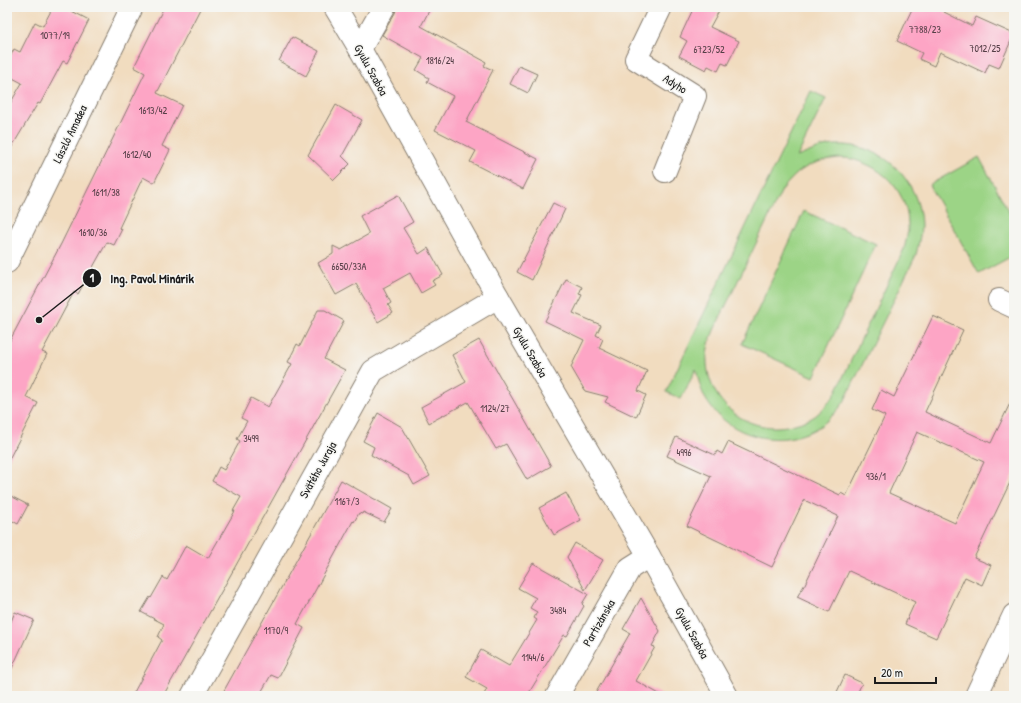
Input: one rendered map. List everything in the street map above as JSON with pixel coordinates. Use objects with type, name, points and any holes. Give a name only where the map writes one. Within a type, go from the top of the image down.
[{"type":"street","name":"László Amadea","points":[[7,262],[132,7]]},
{"type":"street","name":"Gyulu Szabóa","points":[[335,7],[360,49],[498,297],[649,556],[728,696]]},
{"type":"street","points":[[360,49],[384,7]]},
{"type":"street","name":"Adyho","points":[[661,7],[636,59],[695,96],[665,171]]},
{"type":"street","name":"Svätého Juraja","points":[[192,696],[373,371],[498,297]]},
{"type":"street","name":"Partizánska","points":[[556,696],[630,568],[649,556]]},
{"type":"street","points":[[976,696],[1014,615]]},
{"type":"green space","points":[[811,91],[826,98],[797,157],[820,148],[835,145],[852,146],[868,150],[882,157],[895,167],[914,193],[919,208],[921,225],[916,255],[844,402],[826,422],[808,433],[774,439],[741,431],[726,422],[714,410],[704,396],[696,369],[681,399],[666,392]],"holes":[[[841,158],[853,159],[876,169],[885,176],[899,192],[907,213],[908,225],[904,249],[834,396],[815,416],[808,420],[778,427],[762,426],[747,421],[733,412],[722,401],[713,388],[708,372],[707,355],[710,341],[782,190],[794,176],[807,167],[821,161]]]},
{"type":"green space","points":[[979,157],[1014,221],[1014,255],[979,274],[929,185]]},
{"type":"green space","points":[[804,211],[876,244],[814,377],[742,344]]},
{"type":"building","points":[[53,7],[64,7],[89,20],[67,63],[63,61],[40,104],[38,103],[7,155],[7,109],[22,83],[7,75],[7,63],[14,49],[20,52],[35,22],[43,26]]},
{"type":"building","points":[[164,7],[201,7],[157,93],[182,105],[162,146],[170,150],[154,183],[143,177],[119,228],[122,229],[114,245],[107,242],[78,294],[74,292],[42,352],[47,354],[26,397],[38,403],[7,463],[7,346],[61,244],[145,73],[134,67]]},
{"type":"building","points":[[397,7],[431,7],[421,26],[486,62],[484,66],[493,70],[466,122],[538,159],[523,189],[470,162],[476,151],[435,130],[453,96],[427,82],[429,78],[416,70],[423,58],[382,35]]},
{"type":"building","points":[[694,7],[721,7],[710,27],[739,41],[727,65],[722,63],[718,71],[708,66],[706,70],[679,56],[687,41],[680,37]]},
{"type":"building","points":[[913,7],[947,7],[944,12],[972,26],[976,17],[1014,34],[999,68],[989,64],[985,73],[940,52],[934,66],[919,59],[922,53],[897,41]]},
{"type":"building","points":[[292,37],[319,51],[306,76],[279,61]]},
{"type":"building","points":[[519,66],[537,74],[528,93],[510,84]]},
{"type":"building","points":[[336,105],[362,120],[342,156],[350,164],[334,180],[308,155]]},
{"type":"building","points":[[398,195],[413,222],[403,228],[419,254],[428,248],[443,275],[432,281],[435,285],[421,293],[410,273],[383,288],[391,303],[388,305],[393,313],[378,322],[356,284],[336,295],[318,263],[333,254],[333,246],[341,250],[369,234],[360,216]]},
{"type":"building","points":[[553,203],[565,209],[532,280],[517,272]]},
{"type":"building","points":[[566,279],[582,287],[579,294],[582,295],[573,313],[601,325],[596,335],[603,339],[599,348],[647,371],[638,391],[646,395],[636,417],[605,402],[608,397],[585,391],[571,367],[584,340],[545,321]]},
{"type":"building","points":[[318,310],[325,310],[344,321],[324,359],[345,370],[163,696],[132,696],[162,640],[158,637],[164,624],[141,612],[163,577],[167,580],[186,545],[208,558],[235,511],[233,511],[241,497],[212,481],[219,467],[224,470],[240,441],[237,439],[247,421],[241,418],[251,398],[268,407],[292,364],[288,362],[297,344],[300,346]]},
{"type":"building","points":[[933,316],[963,330],[925,412],[991,443],[1014,395],[1014,474],[974,558],[991,565],[982,585],[965,577],[936,638],[905,624],[915,602],[849,571],[829,612],[797,597],[805,584],[838,516],[804,500],[772,567],[687,526],[711,476],[667,456],[676,437],[715,455],[717,451],[722,454],[728,442],[840,495],[841,493],[846,496],[885,416],[872,410],[881,390],[894,397]],"holes":[[[917,432],[984,462],[955,523],[889,493]]]},
{"type":"building","points":[[479,340],[551,466],[527,480],[506,444],[496,449],[468,402],[429,423],[421,407],[466,382],[452,355]]},
{"type":"building","points":[[378,413],[402,427],[430,476],[414,485],[409,476],[371,455],[374,447],[363,441]]},
{"type":"building","points":[[341,480],[392,509],[384,522],[363,512],[362,514],[359,513],[354,522],[353,521],[297,624],[304,628],[278,678],[271,675],[259,696],[221,696]]},
{"type":"building","points":[[566,493],[581,520],[554,535],[539,508]]},
{"type":"building","points":[[7,494],[28,505],[18,524],[7,518]]},
{"type":"building","points":[[575,543],[603,560],[585,590],[567,557]]},
{"type":"building","points":[[533,563],[588,594],[582,604],[584,606],[567,636],[564,635],[527,696],[483,696],[487,689],[466,677],[481,650],[509,666],[537,620],[534,618],[537,612],[530,608],[536,598],[518,588]]},
{"type":"building","points":[[641,598],[660,631],[652,646],[655,647],[636,681],[663,696],[594,696],[630,633],[623,629]]},
{"type":"building","points":[[15,612],[34,620],[7,679],[7,631]]},
{"type":"building","points":[[845,675],[862,683],[856,696],[835,696]]},
{"type":"place","name":"Ing. Pavol Minárik","points":[[39,320]]}]
